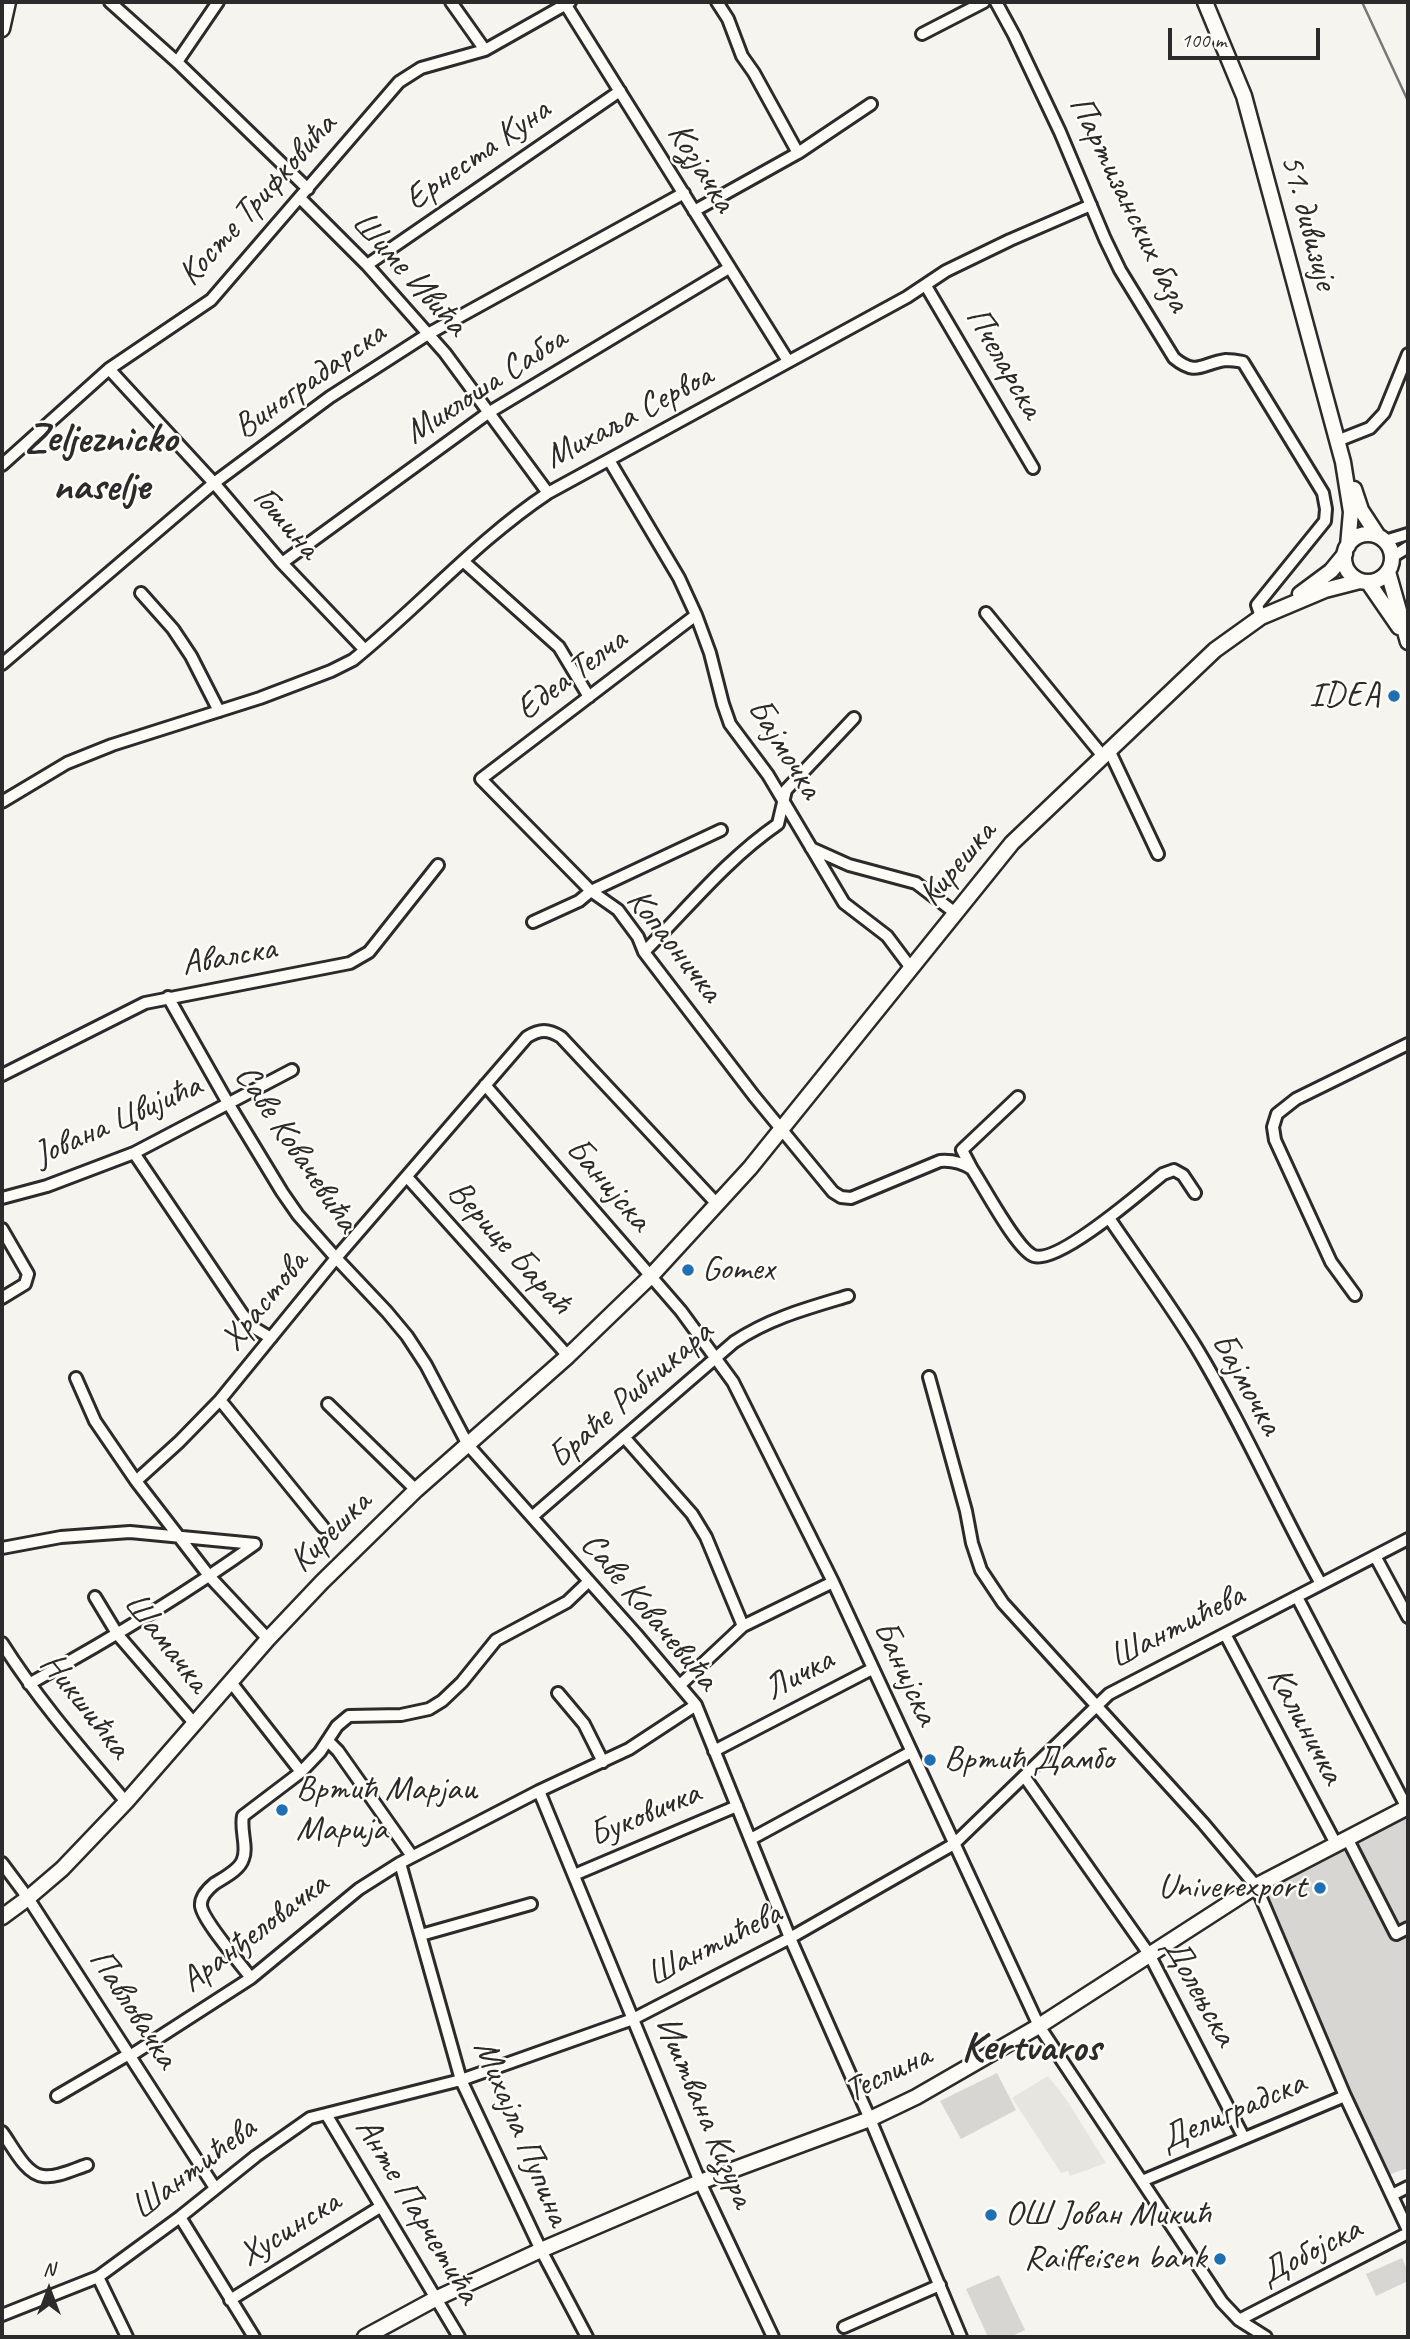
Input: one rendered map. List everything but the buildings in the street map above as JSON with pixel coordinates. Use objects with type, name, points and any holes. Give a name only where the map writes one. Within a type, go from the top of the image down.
[{"type":"street","points":[[2,29],[8,2]]},
{"type":"street","name":"Шиме Ивића","points":[[110,2],[177,62],[304,193],[445,353],[548,493]]},
{"type":"street","points":[[177,62],[218,2]]},
{"type":"street","points":[[451,2],[485,50]]},
{"type":"street","points":[[717,2],[728,19],[742,56],[798,153]]},
{"type":"street","points":[[922,34],[984,2]]},
{"type":"street","name":"Партизанских база","points":[[996,2],[1054,120],[1120,270],[1174,358],[1192,369],[1226,360],[1243,362],[1323,493],[1325,521],[1257,605],[1261,617]]},
{"type":"street","name":"51. дивизије","points":[[1205,2],[1244,96],[1343,462],[1361,510],[1381,539]]},
{"type":"street","name":"Косте Трифковића","points":[[2,465],[109,369],[211,300],[399,82],[421,68],[485,50],[567,3]]},
{"type":"street","name":"Козјачка","points":[[567,3],[788,361]]},
{"type":"street","name":"Ернеста Куна","points":[[368,265],[620,91]]},
{"type":"street","points":[[694,211],[798,153],[871,104]]},
{"type":"street","name":"Виноградарска","points":[[2,664],[214,482],[330,397],[428,334],[684,193]]},
{"type":"street","name":"Михаља Сервоа","points":[[2,802],[68,762],[331,671],[353,660],[519,512],[548,493],[926,286],[946,271],[1091,205]]},
{"type":"street","name":"Миклоша Сабоа","points":[[282,563],[488,413],[729,268]]},
{"type":"street","name":"Пчеларска","points":[[926,286],[1033,468]]},
{"type":"street","points":[[1337,440],[1370,428],[1384,413],[1408,354]]},
{"type":"street","name":"Гошина","points":[[109,369],[214,482],[282,563],[365,650]]},
{"type":"street","name":"Бајмочка","points":[[609,460],[678,578],[696,615],[730,724],[768,775],[811,848],[849,865],[916,883],[954,912]]},
{"type":"street","name":"51. дивизије","points":[[1343,462],[1351,512],[1346,550]]},
{"type":"street","points":[[1408,534],[1381,539],[1361,536],[1346,550],[1347,570],[1364,582],[1408,640]]},
{"type":"street","points":[[1381,539],[1390,548],[1390,564],[1408,640]]},
{"type":"street","points":[[1364,582],[1382,578],[1390,564],[1408,547]]},
{"type":"street","name":"Кирешка","points":[[1286,606],[1331,571],[1346,550]]},
{"type":"street","points":[[463,561],[559,647],[589,697]]},
{"type":"street","name":"Кирешка","points":[[2,1917],[62,1869],[126,1802],[268,1639],[416,1490],[568,1356],[651,1276],[782,1129],[1012,843],[1215,650],[1261,617],[1332,587],[1364,582]]},
{"type":"street","points":[[141,593],[173,629],[191,656],[219,711]]},
{"type":"street","points":[[986,613],[1106,753],[1158,854]]},
{"type":"street","name":"Едеа Телча","points":[[481,779],[696,615]]},
{"type":"street","points":[[644,952],[708,883],[754,841],[778,824],[786,790],[854,718]]},
{"type":"street","name":"Копаоничка","points":[[481,779],[591,891],[618,910],[638,937],[644,952],[782,1129]]},
{"type":"street","points":[[533,922],[579,901],[591,891],[721,830]]},
{"type":"street","points":[[811,848],[844,903],[887,936],[911,968]]},
{"type":"street","name":"Авалска","points":[[2,1075],[145,1003],[350,963],[369,952],[438,865]]},
{"type":"street","name":"Саве Ковачевића","points":[[168,997],[282,1192],[298,1215],[407,1336],[426,1365],[468,1445],[696,1705],[790,1938],[870,2119],[961,2337]]},
{"type":"street","points":[[485,1085],[527,1037],[538,1031],[550,1031],[561,1037],[717,1204]]},
{"type":"street","points":[[1355,1295],[1331,1262],[1275,1140],[1273,1127],[1277,1114],[1296,1100],[1408,1044]]},
{"type":"street","name":"Јована Цвијића","points":[[2,1198],[47,1186],[134,1153],[292,1070]]},
{"type":"street","name":"Храстова","points":[[136,1481],[220,1400],[336,1258],[485,1085]]},
{"type":"street","name":"Банијска","points":[[485,1085],[681,1311],[733,1382],[833,1583],[1039,2026],[1222,2302],[1240,2320],[1266,2337]]},
{"type":"street","points":[[950,1160],[1018,1097]]},
{"type":"street","points":[[782,1129],[833,1192],[841,1197],[858,1196],[940,1161],[950,1160],[972,1169]]},
{"type":"street","points":[[962,1150],[1020,1245],[1036,1256],[1048,1256],[1109,1218],[1164,1174],[1174,1170],[1183,1175],[1195,1194]]},
{"type":"street","points":[[134,1153],[243,1315],[256,1329],[271,1338]]},
{"type":"street","name":"Верице Бараћ","points":[[407,1177],[568,1356]]},
{"type":"street","name":"Бајмочка","points":[[1109,1218],[1195,1346],[1321,1584]]},
{"type":"street","points":[[2,1229],[28,1274],[25,1284],[2,1298]]},
{"type":"street","name":"Браће Рибникара","points":[[533,1516],[734,1342],[756,1327],[780,1317],[848,1296]]},
{"type":"street","points":[[929,1377],[981,1570],[1003,1603],[1256,1886],[1345,2096],[1408,2232]]},
{"type":"street","points":[[76,1378],[95,1421],[136,1481],[210,1577],[268,1639]]},
{"type":"street","points":[[220,1400],[323,1527]]},
{"type":"street","points":[[328,1404],[416,1490]]},
{"type":"street","points":[[624,1437],[692,1514],[706,1537],[743,1626]]},
{"type":"street","points":[[2,1548],[61,1537],[130,1532],[255,1544],[210,1577],[118,1635],[29,1684]]},
{"type":"street","name":"Шантићева","points":[[2,2315],[98,2277],[310,2118],[461,2080],[633,2019],[790,1938],[954,1844],[1096,1704],[1127,1683],[1408,1539]]},
{"type":"street","points":[[1375,1556],[1408,1617]]},
{"type":"street","points":[[251,1978],[201,1908],[201,1899],[210,1887],[239,1866],[244,1858],[241,1824],[243,1816],[301,1772],[320,1752],[337,1726],[349,1716],[401,1715],[429,1709],[443,1701],[462,1682],[496,1640],[567,1602],[589,1581]]},
{"type":"street","points":[[680,1685],[743,1626],[833,1583]]},
{"type":"street","name":"Шамачка","points":[[95,1597],[118,1635],[194,1723]]},
{"type":"street","points":[[1297,1597],[1408,1807]]},
{"type":"street","name":"Калиничка","points":[[1225,1634],[1396,1934],[1408,1928]]},
{"type":"street","name":"Никшићка","points":[[2,1643],[29,1684],[126,1802]]},
{"type":"street","name":"Личка","points":[[714,1751],[872,1669]]},
{"type":"street","points":[[230,1681],[301,1772]]},
{"type":"street","points":[[558,1693],[584,1724],[603,1762]]},
{"type":"street","name":"Аранђеловачка","points":[[57,2096],[129,2055],[251,1978],[359,1889],[400,1863],[538,1791],[629,1749],[696,1705]]},
{"type":"street","points":[[328,1741],[338,1751],[412,1856]]},
{"type":"street","points":[[751,1839],[911,1752]]},
{"type":"street","name":"Долењска","points":[[1024,1776],[1149,1954],[1244,2138]]},
{"type":"street","name":"Иштвана Кизура","points":[[538,1791],[701,2182],[773,2337]]},
{"type":"street","name":"Буковичка","points":[[574,1875],[737,1806]]},
{"type":"street","name":"Теслина","points":[[365,2337],[435,2299],[541,2250],[701,2182],[870,2119],[916,2096],[1039,2026],[1256,1886],[1408,1807]]},
{"type":"street","name":"Павловачка","points":[[2,1863],[28,1898],[215,2188]]},
{"type":"street","name":"Михајла Пупина","points":[[400,1863],[461,2080],[541,2250],[587,2337]]},
{"type":"street","points":[[421,1935],[531,1905]]},
{"type":"street","name":"Делиградска","points":[[1142,2181],[1345,2096]]},
{"type":"street","name":"Анте Парчетића","points":[[326,2114],[459,2337]]},
{"type":"street","points":[[2,2132],[34,2173],[52,2175],[87,2165]]},
{"type":"street","points":[[1392,2195],[1408,2188]]},
{"type":"street","name":"Хусинска","points":[[230,2300],[380,2207]]},
{"type":"street","points":[[180,2217],[254,2337]]},
{"type":"street","name":"Добојска","points":[[1240,2320],[1408,2232]]},
{"type":"street","points":[[98,2277],[127,2337]]},
{"type":"street","points":[[844,2327],[940,2285]]},
{"type":"shaded area","points":[[1408,1809],[1408,2168],[1385,2176],[1259,1887]]},
{"type":"shaded area","points":[[997,2073],[1016,2110],[961,2139],[940,2101]]},
{"type":"shaded area","points":[[1048,2076],[1066,2099],[1106,2163],[1070,2176],[1068,2171],[1061,2173],[1012,2098]]},
{"type":"shaded area","points":[[1402,2258],[1408,2272],[1408,2281],[1376,2296],[1366,2274]]},
{"type":"shaded area","points":[[999,2275],[1025,2330],[1010,2337],[988,2337],[966,2289]]},
{"type":"waterway","points":[[1362,2],[1408,101]]},
{"type":"place","name":"IDEA","points":[[1394,696]]},
{"type":"place","name":"Gomex","points":[[688,1270]]},
{"type":"place","name":"Вртић Дамбо","points":[[930,1760]]},
{"type":"place","name":"Вртић Марјаи Марија","points":[[282,1810]]},
{"type":"place","name":"Univerexport","points":[[1320,1888]]},
{"type":"place","name":"ОШ Јован Микић","points":[[991,2215]]},
{"type":"place","name":"Raiffeisen bank","points":[[1220,2259]]},
{"type":"district","name":"Zeljeznicko naselje","points":[[101,464]]},
{"type":"district","name":"Kertvaros","points":[[1031,2049]]}]
